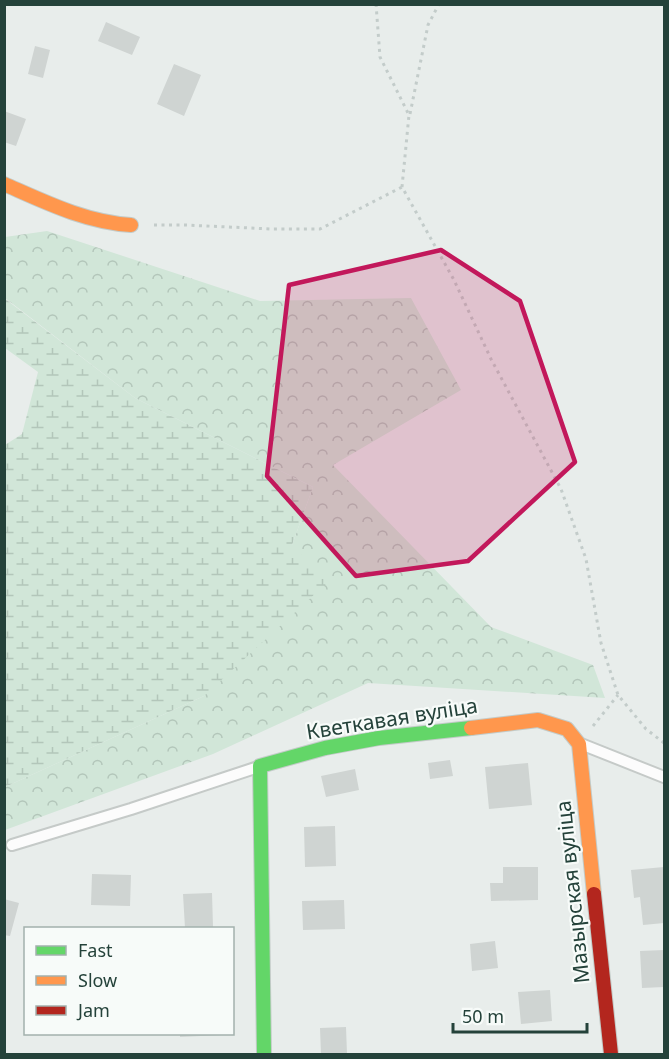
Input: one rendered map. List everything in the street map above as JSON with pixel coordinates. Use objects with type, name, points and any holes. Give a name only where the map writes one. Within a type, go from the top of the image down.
[{"type":"street","points":[[4,184],[56,207],[112,225],[131,225]]},
{"type":"street","name":"Кветкавая вуліца","points":[[260,766],[336,746],[379,738],[538,720],[567,729],[579,744]]},
{"type":"street","name":"Мазырская вуліца","points":[[579,744],[611,1054]]},
{"type":"street","points":[[260,766],[264,1054]]},
{"type":"lane","points":[[579,744],[664,777]]},
{"type":"lane","points":[[12,844],[131,809],[260,766]]},
{"type":"path","points":[[376,4],[380,57],[409,116]]},
{"type":"path","points":[[439,4],[428,25],[409,116],[402,187],[454,280],[491,359],[561,489],[586,559],[601,643],[618,695],[646,729],[664,742]]},
{"type":"path","points":[[131,225],[185,225],[272,230],[320,229],[402,187]]},
{"type":"path","points":[[579,744],[618,695]]},
{"type":"highlighted area","points":[[441,250],[520,301],[575,462],[468,561],[356,576],[267,476],[289,285]]},
{"type":"green space","points":[[47,231],[260,301],[411,298],[461,390],[333,465],[491,627],[593,665],[605,698],[368,683],[213,754],[5,830],[5,787],[204,696],[292,545],[313,487],[135,398],[5,298],[5,237]]},
{"type":"green space","points":[[4,298],[135,398],[313,487],[292,545],[328,582],[204,696],[5,787],[5,445],[22,434],[38,372],[5,348]]},
{"type":"building","points":[[106,22],[140,37],[132,55],[98,41]]},
{"type":"building","points":[[35,46],[50,50],[43,78],[28,74]]},
{"type":"building","points":[[174,64],[201,75],[184,116],[157,104]]},
{"type":"building","points":[[4,111],[26,119],[16,146],[4,142]]},
{"type":"building","points":[[450,760],[453,776],[430,779],[428,763]]},
{"type":"building","points":[[528,763],[532,805],[489,809],[485,767]]},
{"type":"building","points":[[355,769],[359,790],[326,797],[321,776]]},
{"type":"building","points":[[335,826],[336,866],[305,867],[304,827]]},
{"type":"building","points":[[503,867],[538,867],[538,900],[491,901],[490,883],[503,883]]},
{"type":"building","points":[[664,867],[664,923],[643,925],[640,897],[634,898],[631,870]]},
{"type":"building","points":[[92,874],[131,875],[130,906],[91,905]]},
{"type":"building","points":[[212,893],[213,927],[185,927],[183,894]]},
{"type":"building","points":[[4,899],[19,903],[10,936],[4,935]]},
{"type":"building","points":[[344,900],[345,929],[303,930],[302,901]]},
{"type":"building","points":[[495,941],[498,968],[472,971],[470,944]]},
{"type":"building","points":[[664,950],[664,987],[642,988],[640,951]]},
{"type":"building","points":[[550,990],[552,1021],[521,1024],[518,992]]},
{"type":"building","points":[[346,1027],[347,1054],[321,1054],[320,1028]]},
{"type":"building","points":[[180,1035],[222,1035],[180,1037]]},
{"type":"traffic: fast","points":[[264,1054],[260,766],[325,748],[379,738],[471,728]]},
{"type":"traffic: slow","points":[[4,184],[81,215],[131,225]]},
{"type":"traffic: slow","points":[[471,728],[538,720],[567,729],[579,744],[594,894]]},
{"type":"traffic: jam","points":[[594,894],[611,1054]]}]
